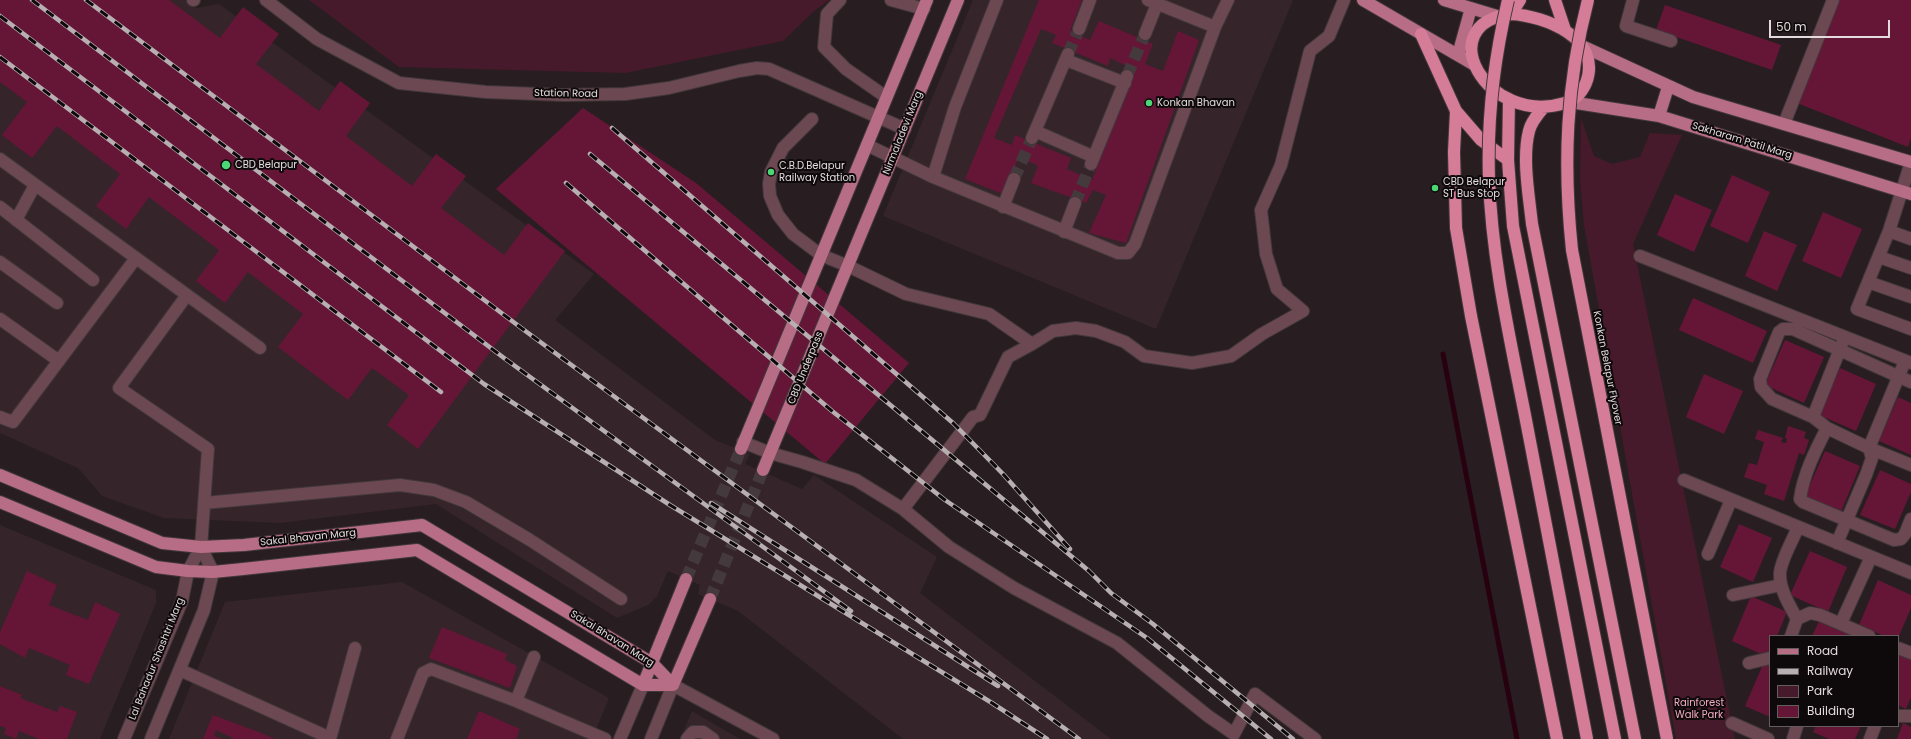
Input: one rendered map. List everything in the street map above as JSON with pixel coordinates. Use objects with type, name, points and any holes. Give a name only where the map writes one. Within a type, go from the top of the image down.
[{"type":"highway","points":[[1508,0],[1494,66],[1490,104],[1489,181],[1492,219],[1503,298],[1587,739]]},
{"type":"highway","points":[[1511,14],[1520,0]]},
{"type":"highway","points":[[1555,0],[1565,30]]},
{"type":"highway","name":"Konkan Belapur Flyover","points":[[1588,0],[1575,58],[1567,134],[1566,173],[1572,250],[1667,739]]},
{"type":"highway","points":[[1511,14],[1539,18],[1565,30],[1582,46],[1588,63],[1586,81],[1583,89],[1570,102],[1544,107],[1530,106],[1509,99],[1493,90],[1483,81],[1473,64],[1472,44],[1481,27],[1497,16],[1511,14]]},
{"type":"highway","points":[[1421,34],[1456,111],[1481,140],[1508,160]]},
{"type":"highway","points":[[1509,99],[1509,189],[1516,241],[1615,739]]},
{"type":"highway","points":[[1544,107],[1532,123],[1529,131],[1528,188],[1532,224],[1635,739]]},
{"type":"highway","points":[[1456,111],[1454,160],[1456,228],[1471,316],[1557,739]]},
{"type":"main road","name":"Nirmaladevi Marg","points":[[848,266],[958,0]]},
{"type":"main road","points":[[1363,0],[1473,64]]},
{"type":"main road","points":[[1444,0],[1497,16]]},
{"type":"main road","points":[[742,445],[925,4]]},
{"type":"main road","points":[[1458,55],[1471,8]]},
{"type":"main road","points":[[1582,46],[1693,97],[1911,162]]},
{"type":"main road","points":[[1659,116],[1668,86]]},
{"type":"main road","name":"Sakharam Patil Marg","points":[[1570,102],[1659,116],[1906,193]]},
{"type":"main road","name":"CBD Underpass","points":[[763,470],[848,266]]},
{"type":"main road","name":"Sakal Bhavan Marg","points":[[0,476],[162,544],[201,547],[244,545],[422,525],[652,663],[673,685]]},
{"type":"main road","points":[[0,502],[156,567],[188,571],[213,572],[416,550],[643,686],[673,685],[710,599]]},
{"type":"main road","points":[[643,686],[686,580]]},
{"type":"street","name":"Station Road","points":[[266,0],[317,39],[399,83],[486,92],[564,95],[625,94],[669,88],[757,68],[769,70],[905,129]]},
{"type":"street","points":[[840,0],[827,14],[824,47],[846,69],[886,97]]},
{"type":"street","points":[[891,0],[925,4]]},
{"type":"street","points":[[932,177],[955,107],[997,0]]},
{"type":"street","points":[[1078,29],[1090,0]]},
{"type":"street","points":[[903,510],[973,417],[980,415],[1008,357],[1053,331],[1076,328],[1096,331],[1125,342],[1144,356],[1192,363],[1232,356],[1262,334],[1303,311],[1277,289],[1266,254],[1261,210],[1281,165],[1310,51],[1329,36],[1344,0]]},
{"type":"street","points":[[1784,124],[1833,0]]},
{"type":"street","points":[[866,144],[932,177],[1002,207],[1118,253],[1128,253],[1135,244],[1215,27],[1223,1]]},
{"type":"street","points":[[1145,34],[1152,2],[1215,27]]},
{"type":"street","points":[[1632,2],[1626,26],[1672,41]]},
{"type":"street","points":[[1067,57],[1126,79],[1093,160],[1033,135],[1067,57]]},
{"type":"street","points":[[812,119],[783,148],[771,172],[770,196],[778,215],[793,234],[821,255],[848,266],[906,294],[989,314],[1032,344]]},
{"type":"street","points":[[0,159],[260,348]]},
{"type":"street","points":[[1911,162],[1906,193],[1857,310],[1911,329]]},
{"type":"street","points":[[1002,207],[1014,179]]},
{"type":"street","points":[[16,220],[35,185]]},
{"type":"street","points":[[1064,232],[1075,203]]},
{"type":"street","points":[[0,207],[94,280]]},
{"type":"street","points":[[1889,231],[1911,239]]},
{"type":"street","points":[[1640,256],[1908,362],[1898,377],[1869,448],[1872,458],[1868,470],[1836,543]]},
{"type":"street","points":[[1879,257],[1911,268]]},
{"type":"street","points":[[0,417],[14,422],[136,258]]},
{"type":"street","points":[[0,262],[57,303]]},
{"type":"street","points":[[1868,282],[1911,297]]},
{"type":"street","points":[[151,739],[204,610],[213,572],[201,547],[208,449],[119,388],[188,295]]},
{"type":"street","points":[[0,319],[59,361]]},
{"type":"street","points":[[1911,382],[1839,352],[1793,329],[1783,329],[1779,332],[1760,379],[1761,387],[1772,399],[1813,417],[1827,428],[1869,448],[1911,465]]},
{"type":"street","points":[[1813,417],[1845,337]]},
{"type":"street","points":[[1827,428],[1818,446],[1801,491],[1800,499],[1803,502],[1894,540],[1901,540],[1911,520]]},
{"type":"street","points":[[742,445],[802,462],[856,480],[903,510],[949,547],[1014,588],[1117,643],[1208,716],[1234,734],[1255,694],[1315,739]]},
{"type":"street","points":[[1684,480],[1911,573]]},
{"type":"street","points":[[204,503],[400,485],[434,490],[466,502],[530,540],[621,598]]},
{"type":"street","points":[[1708,554],[1731,500]]},
{"type":"street","points":[[1798,527],[1780,573],[1781,585],[1798,619]]},
{"type":"street","name":"Lal Bahadur Shashtri Marg","points":[[124,739],[182,601],[188,571],[201,547]]},
{"type":"street","points":[[1841,623],[1871,557]]},
{"type":"street","points":[[1733,595],[1781,585]]},
{"type":"street","points":[[1791,635],[1798,619],[1810,613],[1841,623],[1867,635]]},
{"type":"street","points":[[180,670],[330,738],[355,648]]},
{"type":"street","points":[[1899,648],[1911,653]]},
{"type":"street","points":[[516,701],[534,657]]},
{"type":"street","points":[[1750,663],[1769,658]]},
{"type":"street","points":[[397,739],[423,673],[431,669],[516,701],[585,735],[605,739]]},
{"type":"street","points":[[652,739],[673,685],[773,739]]},
{"type":"street","points":[[620,739],[643,686]]},
{"type":"street","points":[[1899,716],[1911,716]]},
{"type":"street","points":[[1732,723],[1768,739]]},
{"type":"street","points":[[1793,739],[1797,727]]},
{"type":"street","points":[[1870,739],[1875,727]]},
{"type":"street","points":[[687,739],[693,732],[703,732],[714,739]]},
{"type":"shaded area","points":[[0,0],[185,0],[197,8],[219,4],[594,274],[555,320],[715,440],[750,454],[745,464],[802,489],[814,475],[937,557],[920,593],[1111,739],[903,739],[738,611],[698,594],[700,585],[668,571],[657,596],[648,605],[617,618],[436,504],[280,523],[164,518],[102,496],[78,468],[0,433]]},
{"type":"shaded area","points":[[973,0],[1293,0],[1156,329],[883,216]]},
{"type":"shaded area","points":[[0,525],[156,590],[156,603],[100,739],[0,739]]},
{"type":"shaded area","points":[[402,582],[609,698],[592,739],[169,739],[225,602]]},
{"type":"shaded area","points":[[692,711],[740,739],[680,739]]},
{"type":"green space","points":[[309,0],[829,0],[813,12],[783,41],[625,73],[399,67]]},
{"type":"green space","name":"Rainforest Walk Park","points":[[1581,118],[1594,156],[1612,164],[1640,157],[1650,133],[1682,135],[1633,244],[1735,739],[1676,739],[1584,225],[1580,179]]},
{"type":"building","name":"CBD Belapur","points":[[0,0],[169,0],[220,38],[243,7],[279,34],[256,64],[319,111],[340,81],[370,103],[346,136],[412,186],[436,154],[466,176],[441,208],[504,255],[528,223],[565,251],[418,449],[387,425],[409,395],[372,368],[348,400],[278,347],[303,314],[248,272],[225,303],[196,281],[219,250],[149,197],[126,229],[96,206],[120,174],[57,126],[32,158],[2,135],[27,102],[0,82]]},
{"type":"building","name":"Konkan Bhavan","points":[[1039,0],[1082,0],[1070,31],[1090,40],[1099,21],[1153,44],[1145,64],[1163,71],[1178,31],[1199,40],[1126,243],[1089,233],[1106,195],[1093,190],[1086,203],[1031,183],[1038,166],[1019,157],[1003,194],[965,179]],"holes":[[[1041,29],[1056,35],[1052,43],[1108,66],[1110,58],[1135,70],[1092,180],[1067,169],[1071,158],[1015,135],[1012,145],[994,138]]]},
{"type":"building","points":[[1837,0],[1911,0],[1911,138],[1908,147],[1797,103]]},
{"type":"building","points":[[1665,5],[1781,45],[1772,70],[1656,30]]},
{"type":"building","points":[[583,108],[696,183],[909,363],[825,464],[496,189]]},
{"type":"building","points":[[1732,175],[1770,192],[1748,243],[1710,226]]},
{"type":"building","points":[[1675,194],[1712,210],[1694,252],[1657,235]]},
{"type":"building","points":[[1823,212],[1862,229],[1841,278],[1802,261]]},
{"type":"building","points":[[1764,231],[1797,245],[1777,291],[1745,276]]},
{"type":"building","points":[[1693,298],[1767,331],[1753,363],[1679,330]]},
{"type":"building","points":[[1785,340],[1824,357],[1804,403],[1765,385]]},
{"type":"building","points":[[1840,368],[1876,384],[1856,431],[1819,415]]},
{"type":"building","points":[[1704,374],[1743,391],[1724,434],[1686,417]]},
{"type":"building","points":[[1898,397],[1911,403],[1911,455],[1879,441]]},
{"type":"building","points":[[1788,426],[1806,432],[1804,438],[1809,440],[1804,455],[1799,453],[1784,501],[1764,494],[1767,485],[1744,477],[1749,463],[1757,465],[1764,442],[1755,439],[1758,430],[1783,438],[1781,442],[1786,443],[1787,439],[1785,438]]},
{"type":"building","points":[[1825,451],[1860,466],[1841,512],[1805,496]]},
{"type":"building","points":[[1880,470],[1911,484],[1911,492],[1895,529],[1860,515]]},
{"type":"building","points":[[1739,524],[1772,538],[1753,582],[1720,567]]},
{"type":"building","points":[[1810,551],[1847,567],[1828,612],[1790,595]]},
{"type":"building","points":[[27,571],[57,585],[49,605],[88,620],[95,602],[120,614],[89,684],[66,675],[70,665],[29,648],[25,658],[0,644],[0,632]]},
{"type":"building","points":[[1878,580],[1911,595],[1911,608],[1899,636],[1882,635],[1859,625]]},
{"type":"building","points":[[1751,596],[1787,612],[1777,635],[1769,635],[1768,657],[1732,641]]},
{"type":"building","points":[[1820,619],[1854,635],[1812,635]]},
{"type":"building","points":[[442,627],[507,654],[505,660],[517,666],[510,688],[429,658]]},
{"type":"building","points":[[1899,654],[1911,659],[1911,697],[1906,709],[1899,706]]},
{"type":"building","points":[[1764,662],[1769,664],[1769,717],[1745,706]]},
{"type":"building","points":[[0,686],[22,695],[20,698],[57,712],[60,706],[77,712],[67,739],[39,739],[19,731],[16,739],[4,734],[6,728],[0,726]]},
{"type":"building","points":[[479,711],[520,729],[516,739],[467,739]]},
{"type":"building","points":[[213,715],[275,739],[233,739],[216,730],[214,736],[222,739],[203,739]]},
{"type":"building","points":[[1903,723],[1911,727],[1911,739],[1897,739]]},
{"type":"building","points":[[1816,727],[1861,727],[1855,739],[1829,739],[1813,732]]},
{"type":"waterway","points":[[1443,354],[1517,739]]},
{"type":"tunnel","points":[[1068,54],[1079,29]]},
{"type":"tunnel","points":[[1127,76],[1145,34]]},
{"type":"tunnel","points":[[1014,179],[1032,138]]},
{"type":"tunnel","points":[[1075,203],[1091,164]]},
{"type":"tunnel","points":[[686,579],[741,449]]},
{"type":"tunnel","points":[[710,599],[763,470]]},
{"type":"railway","points":[[32,0],[504,358],[851,611]]},
{"type":"railway","points":[[86,0],[524,330],[1079,739]]},
{"type":"railway","points":[[0,16],[484,384],[670,505],[992,703],[1047,739]]},
{"type":"railway","points":[[0,57],[441,392]]},
{"type":"railway","points":[[612,128],[953,423],[1003,474],[1070,549]]},
{"type":"railway","points":[[590,154],[1089,571],[1111,593],[1153,624],[1293,739]]},
{"type":"railway","points":[[566,183],[832,411],[945,500],[1147,638],[1271,739]]},
{"type":"railway","points":[[711,503],[998,686]]},
{"type":"place","name":"Konkan Bhavan","points":[[1149,103]]},
{"type":"place","name":"CBD Belapur","points":[[226,165]]},
{"type":"place","name":"C.B.D.Belapur Railway Station","points":[[771,172]]},
{"type":"place","name":"CBD Belapur ST Bus Stop","points":[[1435,188]]}]
